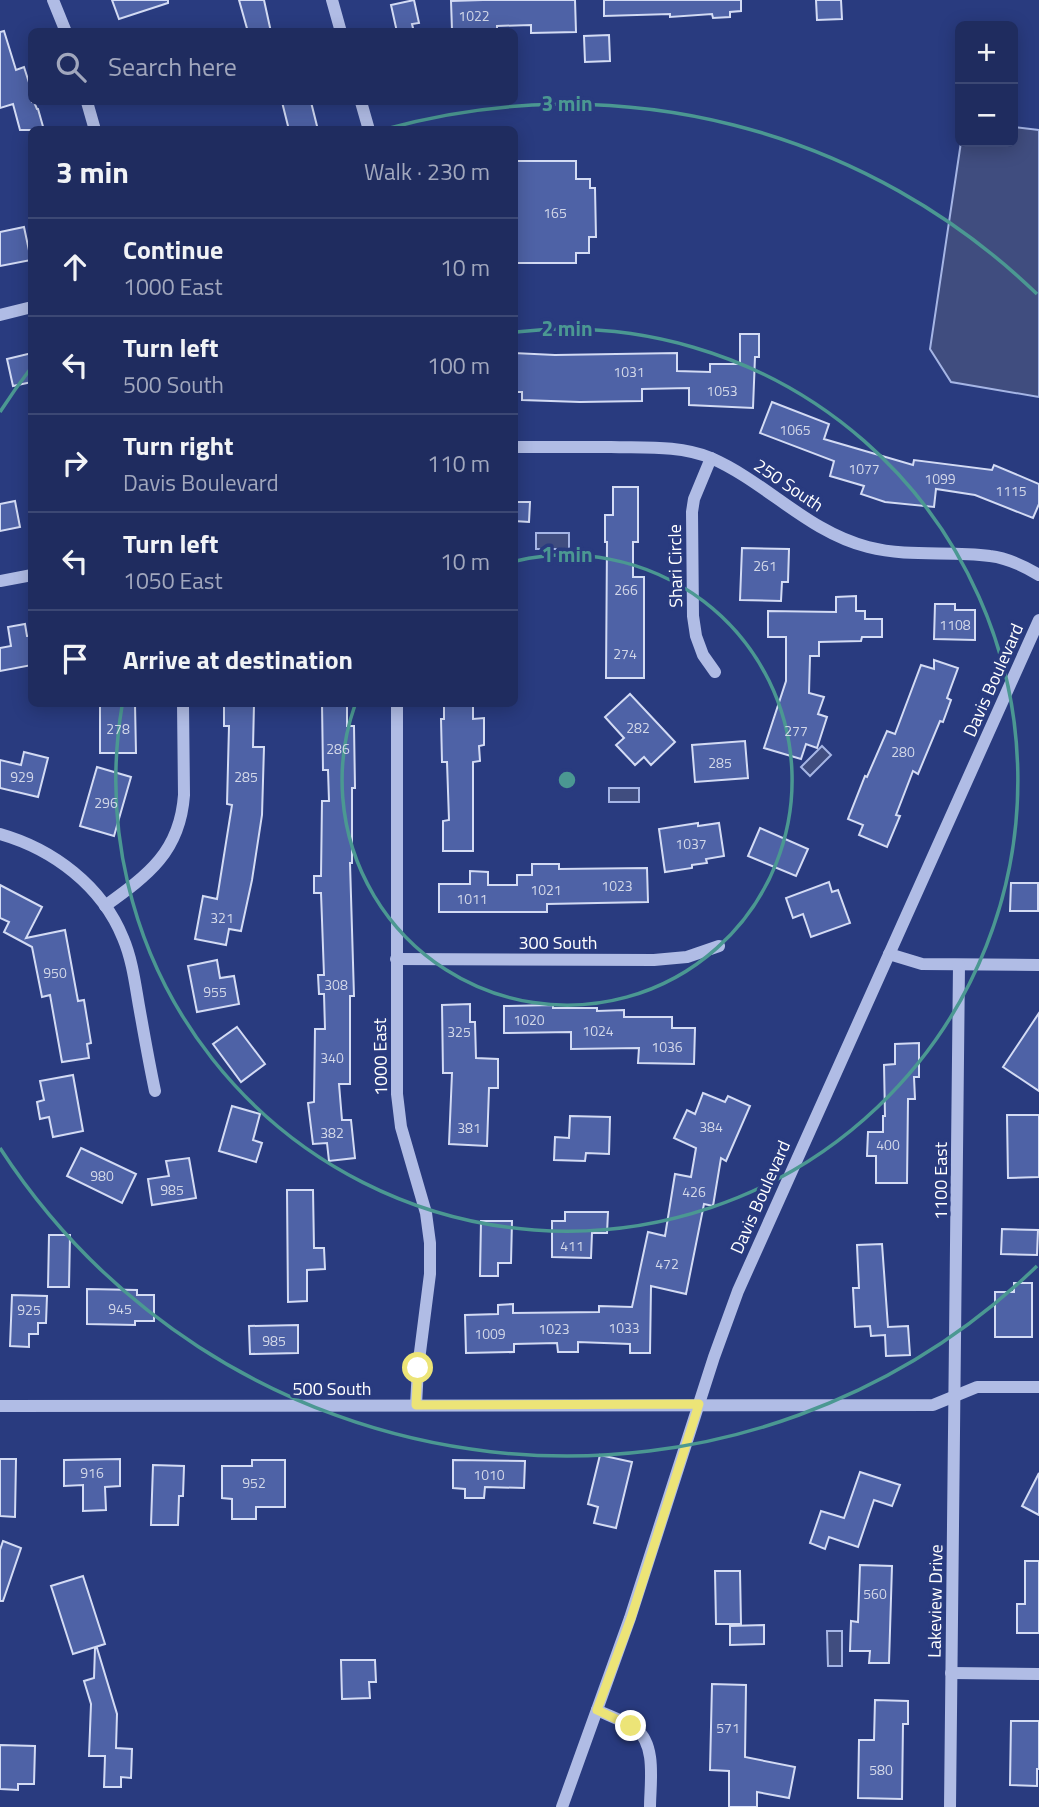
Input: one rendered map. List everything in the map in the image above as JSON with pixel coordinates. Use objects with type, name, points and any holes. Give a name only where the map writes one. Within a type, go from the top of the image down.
[{"type":"street","points":[[53,0],[64,28]]},
{"type":"street","points":[[332,0],[340,28]]},
{"type":"street","points":[[89,105],[94,126]]},
{"type":"street","points":[[362,105],[368,126]]},
{"type":"street","points":[[0,315],[28,308]]},
{"type":"street","name":"250 South","points":[[518,447],[668,448],[697,453],[734,470],[843,540],[895,553],[991,556],[1020,565],[1039,575]]},
{"type":"street","name":"Shari Circle","points":[[710,458],[694,499],[692,512],[693,615],[696,636],[703,655],[715,672]]},
{"type":"street","points":[[0,581],[28,576]]},
{"type":"street","name":"Davis Boulevard","points":[[562,1807],[631,1618],[738,1291],[1039,620]]},
{"type":"street","points":[[105,906],[151,871],[170,846],[176,833],[184,795],[183,707]]},
{"type":"street","name":"1000 East","points":[[397,707],[398,1110],[405,1144],[426,1213],[430,1243],[430,1274],[417,1372],[416,1405]]},
{"type":"street","points":[[0,834],[49,854],[79,878],[116,922],[130,958],[155,1091]]},
{"type":"street","name":"300 South","points":[[396,959],[654,960],[687,957],[719,946]]},
{"type":"street","points":[[889,954],[922,964],[1039,965]]},
{"type":"street","name":"1100 East","points":[[956,1396],[959,965]]},
{"type":"street","name":"500 South","points":[[0,1406],[933,1405],[977,1387],[1039,1387]]},
{"type":"street","name":"Lakeview Drive","points":[[950,1807],[956,1396]]},
{"type":"street","points":[[951,1673],[1039,1674]]},
{"type":"street","points":[[597,1710],[631,1726],[645,1739],[650,1757],[650,1807]]},
{"type":"water","points":[[1018,128],[1039,130],[1039,397],[951,382],[930,349],[960,147],[1018,147]]},
{"type":"water","points":[[536,533],[569,533],[569,549],[536,549]]},
{"type":"water","points":[[822,746],[831,755],[810,776],[801,767]]},
{"type":"water","points":[[609,788],[639,788],[639,802],[609,802]]},
{"type":"water","points":[[827,1631],[842,1631],[842,1666],[828,1666]]},
{"type":"building","points":[[112,0],[168,0],[168,3],[119,19]]},
{"type":"building","points":[[239,0],[264,0],[270,28],[247,28]]},
{"type":"building","points":[[414,0],[419,23],[412,24],[413,28],[396,28],[391,5]]},
{"type":"building","points":[[575,0],[576,32],[531,33],[531,25],[452,28],[451,1]]},
{"type":"building","points":[[604,0],[741,0],[741,11],[730,12],[730,17],[713,18],[712,14],[670,17],[670,14],[604,16]]},
{"type":"building","points":[[816,0],[841,0],[842,19],[817,20]]},
{"type":"building","points":[[4,31],[16,70],[24,67],[28,80],[28,105],[35,105],[43,126],[28,126],[28,130],[20,130],[13,104],[0,108],[0,32]]},
{"type":"building","points":[[609,35],[610,61],[585,62],[584,36]]},
{"type":"building","points":[[283,105],[312,105],[317,126],[288,126]]},
{"type":"building","points":[[518,161],[576,161],[576,179],[590,179],[590,188],[595,188],[596,237],[589,237],[589,253],[576,253],[576,263],[518,263]]},
{"type":"building","points":[[24,227],[28,261],[0,266],[0,232]]},
{"type":"building","points":[[740,334],[759,334],[759,357],[755,357],[753,408],[689,405],[689,388],[642,389],[642,401],[522,400],[522,392],[518,392],[518,353],[677,353],[677,371],[710,372],[710,364],[740,364]]},
{"type":"building","points":[[28,354],[28,383],[13,386],[7,359]]},
{"type":"building","points":[[772,402],[829,424],[824,439],[913,465],[914,460],[992,470],[994,465],[1039,484],[1039,504],[1033,518],[975,495],[936,489],[934,507],[885,502],[861,494],[864,486],[830,476],[834,461],[760,433]]},
{"type":"building","points":[[613,487],[638,487],[638,542],[633,542],[633,577],[644,577],[644,678],[606,678],[605,515],[613,515]]},
{"type":"building","points":[[15,501],[20,527],[0,531],[0,504]]},
{"type":"building","points":[[518,502],[530,502],[529,522],[518,521]]},
{"type":"building","points":[[742,548],[789,549],[788,582],[782,582],[781,601],[740,600]]},
{"type":"building","points":[[856,596],[856,611],[865,611],[865,619],[882,619],[882,637],[862,637],[861,641],[819,642],[819,656],[810,656],[809,693],[824,697],[818,714],[827,717],[817,748],[806,744],[801,759],[764,748],[786,681],[786,637],[768,637],[768,611],[836,612],[836,597]]},
{"type":"building","points":[[935,604],[955,604],[955,610],[975,610],[975,640],[934,639]]},
{"type":"building","points":[[25,624],[28,636],[28,666],[0,671],[0,648],[11,646],[8,627]]},
{"type":"building","points":[[934,660],[958,668],[947,698],[951,700],[918,774],[913,771],[896,815],[900,816],[887,847],[859,835],[863,825],[848,819],[887,731],[895,734],[921,665],[934,669]]},
{"type":"building","points":[[630,694],[675,742],[651,765],[644,757],[635,765],[616,745],[624,738],[605,717]]},
{"type":"building","points":[[100,707],[135,707],[136,753],[100,753]]},
{"type":"building","points":[[224,707],[254,707],[253,747],[264,747],[262,815],[252,880],[241,931],[229,929],[226,945],[195,939],[203,896],[217,899],[232,805],[227,804],[229,726],[224,726]]},
{"type":"building","points":[[322,707],[347,707],[347,726],[354,726],[355,788],[352,788],[350,863],[354,996],[350,996],[350,1084],[339,1084],[342,1120],[351,1120],[355,1158],[329,1161],[327,1143],[313,1144],[308,1103],[314,1102],[315,1029],[325,1029],[324,994],[319,994],[318,975],[324,975],[321,893],[314,893],[314,876],[321,876],[322,801],[329,801],[328,770],[323,770]]},
{"type":"building","points":[[444,707],[473,707],[473,719],[484,718],[484,745],[479,746],[480,761],[473,762],[473,851],[443,851],[443,821],[449,820],[447,762],[442,762],[441,719],[444,719]]},
{"type":"building","points":[[745,741],[748,778],[695,782],[692,745]]},
{"type":"building","points":[[24,752],[48,758],[38,797],[0,788],[0,760],[21,765]]},
{"type":"building","points":[[97,767],[131,777],[114,836],[80,826]]},
{"type":"building","points":[[698,823],[698,826],[719,823],[724,856],[706,859],[707,863],[692,865],[692,868],[665,872],[659,829]]},
{"type":"building","points":[[760,828],[808,849],[796,876],[748,856]]},
{"type":"building","points":[[532,864],[559,864],[559,869],[647,868],[648,902],[547,904],[547,912],[439,912],[439,884],[470,884],[470,871],[488,872],[488,885],[517,885],[517,875],[532,875]]},
{"type":"building","points":[[829,882],[832,892],[838,890],[850,923],[811,937],[803,914],[793,918],[786,898]]},
{"type":"building","points":[[1011,883],[1038,883],[1038,911],[1010,911]]},
{"type":"building","points":[[0,885],[42,907],[26,938],[65,930],[78,1001],[84,1000],[91,1043],[87,1044],[89,1058],[62,1062],[50,995],[42,997],[32,947],[4,932],[9,922],[0,918]]},
{"type":"building","points":[[217,960],[220,978],[234,976],[239,1004],[197,1012],[188,966]]},
{"type":"building","points":[[470,1004],[470,1022],[475,1022],[476,1058],[498,1059],[498,1088],[489,1088],[487,1146],[449,1144],[452,1073],[443,1073],[442,1005]]},
{"type":"building","points":[[553,1005],[553,1008],[624,1010],[624,1017],[672,1017],[672,1028],[695,1028],[694,1064],[638,1063],[639,1048],[571,1049],[571,1032],[504,1033],[504,1006]]},
{"type":"building","points":[[1039,1013],[1039,1091],[1003,1067]]},
{"type":"building","points":[[237,1027],[265,1064],[241,1082],[213,1044]]},
{"type":"building","points":[[919,1043],[919,1077],[914,1077],[915,1099],[908,1099],[907,1183],[876,1183],[876,1156],[867,1156],[868,1132],[883,1132],[884,1065],[895,1064],[895,1044]]},
{"type":"building","points":[[73,1075],[83,1131],[53,1137],[49,1117],[40,1119],[37,1102],[44,1100],[40,1081]]},
{"type":"building","points":[[703,1093],[725,1102],[728,1096],[750,1106],[726,1161],[721,1158],[713,1206],[704,1204],[686,1294],[651,1286],[650,1353],[630,1353],[630,1344],[578,1342],[578,1352],[558,1352],[557,1343],[514,1344],[514,1352],[466,1353],[465,1315],[498,1314],[498,1305],[513,1304],[513,1313],[599,1312],[599,1306],[632,1307],[648,1232],[665,1236],[675,1174],[691,1177],[696,1148],[674,1138],[687,1110],[695,1114]]},
{"type":"building","points":[[232,1106],[260,1114],[253,1140],[262,1143],[256,1162],[219,1151]]},
{"type":"building","points":[[1007,1115],[1039,1115],[1039,1177],[1008,1178]]},
{"type":"building","points":[[570,1116],[610,1117],[609,1154],[586,1153],[585,1161],[554,1160],[555,1137],[569,1138]]},
{"type":"building","points":[[81,1148],[136,1174],[122,1203],[67,1176]]},
{"type":"building","points":[[189,1158],[196,1198],[152,1205],[148,1179],[169,1176],[166,1161]]},
{"type":"building","points":[[287,1190],[313,1190],[314,1248],[324,1248],[325,1269],[307,1270],[307,1301],[288,1302]]},
{"type":"building","points":[[565,1212],[608,1212],[607,1233],[592,1233],[591,1258],[552,1257],[552,1221],[565,1221]]},
{"type":"building","points":[[481,1221],[512,1221],[511,1263],[498,1263],[498,1276],[480,1276]]},
{"type":"building","points":[[1002,1229],[1038,1230],[1037,1255],[1001,1254]]},
{"type":"building","points":[[49,1235],[70,1235],[69,1287],[48,1287]]},
{"type":"building","points":[[882,1244],[888,1327],[908,1326],[910,1355],[886,1356],[885,1335],[871,1336],[870,1326],[855,1327],[853,1288],[859,1288],[857,1245]]},
{"type":"building","points":[[1014,1283],[1032,1283],[1032,1337],[995,1337],[995,1292],[1014,1292]]},
{"type":"building","points":[[87,1289],[137,1290],[137,1295],[154,1295],[154,1321],[135,1321],[135,1325],[87,1324]]},
{"type":"building","points":[[12,1295],[47,1296],[46,1323],[38,1323],[38,1334],[29,1334],[29,1347],[10,1346]]},
{"type":"building","points":[[298,1325],[298,1353],[250,1354],[249,1326]]},
{"type":"building","points":[[600,1455],[632,1462],[616,1528],[594,1523],[598,1507],[588,1504]]},
{"type":"building","points":[[0,1459],[16,1459],[15,1517],[0,1516]]},
{"type":"building","points":[[120,1459],[120,1486],[105,1487],[106,1510],[83,1511],[83,1485],[64,1486],[64,1460]]},
{"type":"building","points":[[252,1460],[285,1460],[285,1507],[256,1507],[256,1519],[232,1519],[232,1499],[222,1498],[222,1466],[252,1466]]},
{"type":"building","points":[[453,1460],[525,1461],[524,1488],[485,1487],[484,1498],[465,1498],[465,1489],[453,1488]]},
{"type":"building","points":[[153,1465],[184,1466],[178,1525],[151,1525]]},
{"type":"building","points":[[860,1472],[900,1485],[892,1506],[874,1500],[858,1547],[829,1537],[825,1549],[810,1543],[821,1511],[844,1518]]},
{"type":"building","points":[[1039,1473],[1039,1515],[1022,1506]]},
{"type":"building","points":[[3,1541],[21,1548],[3,1601],[0,1601],[0,1550]]},
{"type":"building","points":[[1025,1561],[1039,1561],[1039,1633],[1017,1633],[1017,1604],[1025,1604]]},
{"type":"building","points":[[860,1565],[892,1566],[889,1663],[869,1663],[870,1651],[850,1651],[851,1621],[858,1622]]},
{"type":"building","points":[[715,1571],[740,1571],[741,1624],[716,1624]]},
{"type":"building","points":[[83,1576],[105,1644],[73,1654],[51,1586]]},
{"type":"building","points":[[764,1625],[764,1644],[730,1645],[730,1626]]},
{"type":"building","points":[[95,1648],[117,1714],[116,1748],[132,1749],[131,1778],[121,1777],[121,1787],[104,1787],[105,1756],[89,1756],[91,1704],[84,1681],[94,1678]]},
{"type":"building","points":[[341,1660],[375,1660],[376,1682],[369,1682],[370,1698],[342,1699]]},
{"type":"building","points":[[712,1684],[746,1685],[745,1757],[795,1767],[789,1798],[757,1792],[757,1807],[729,1807],[729,1771],[710,1770]]},
{"type":"building","points":[[875,1700],[908,1701],[908,1724],[903,1724],[902,1799],[858,1798],[859,1740],[874,1740]]},
{"type":"building","points":[[1011,1721],[1039,1721],[1037,1786],[1010,1785]]},
{"type":"building","points":[[0,1745],[35,1746],[34,1784],[18,1784],[18,1790],[0,1789]]},
{"type":"route","points":[[418,1368],[416,1405],[699,1404],[631,1618],[597,1710],[631,1726]]}]
